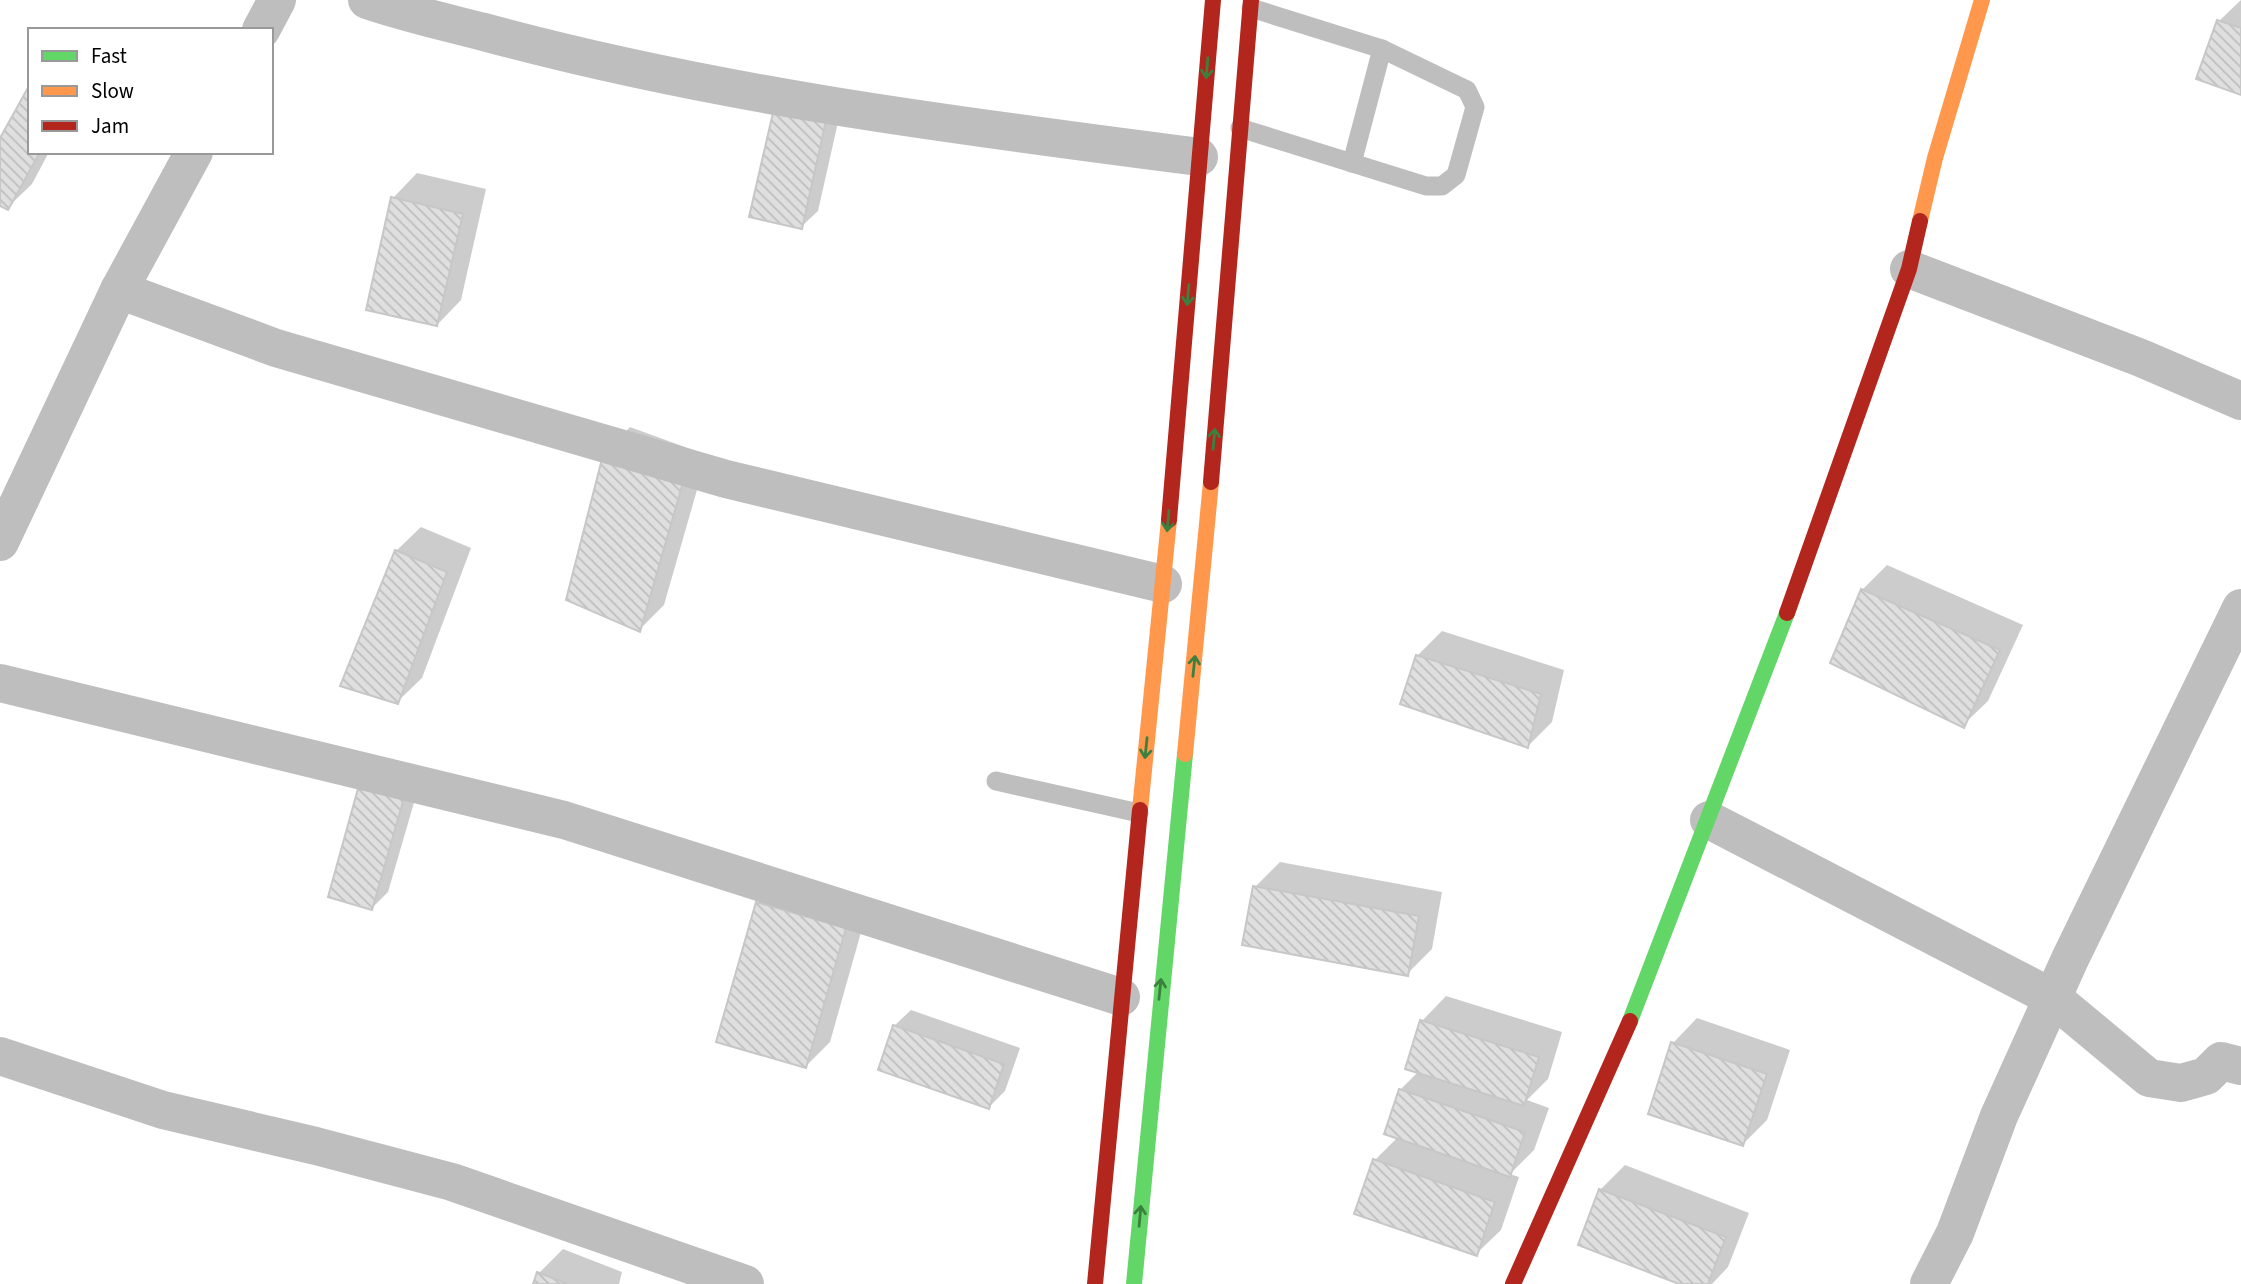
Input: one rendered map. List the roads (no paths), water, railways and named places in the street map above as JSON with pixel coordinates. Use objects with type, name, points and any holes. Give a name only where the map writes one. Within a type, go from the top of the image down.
[{"type":"street","points":[[262,28],[277,0]]},
{"type":"street","points":[[367,0],[558,52],[721,88],[965,127],[1199,157]]},
{"type":"street","points":[[1095,1284],[1163,584],[1213,0]]},
{"type":"street","points":[[1513,1284],[1643,993],[1778,639],[1909,269],[1935,158],[1982,0]]},
{"type":"street","points":[[1134,1284],[1159,1001],[1202,588],[1251,4]]},
{"type":"street","points":[[0,542],[119,290],[193,154]]},
{"type":"street","points":[[1909,269],[2241,401]]},
{"type":"street","points":[[119,290],[276,348],[726,479],[1163,584]]},
{"type":"street","points":[[1929,1284],[1955,1233],[1999,1116],[2053,998],[2241,607]]},
{"type":"street","points":[[0,683],[564,820],[1121,997]]},
{"type":"street","points":[[1709,820],[2053,998],[2149,1078],[2181,1083],[2206,1076],[2221,1061],[2241,1066]]},
{"type":"street","points":[[0,1056],[163,1110],[452,1182],[745,1284]]},
{"type":"lane","points":[[1240,128],[1426,186],[1442,186],[1456,175],[1475,107],[1467,90],[1452,81],[1382,49],[1251,4]]},
{"type":"lane","points":[[1352,163],[1382,49]]},
{"type":"lane","points":[[996,782],[1139,813]]}]
